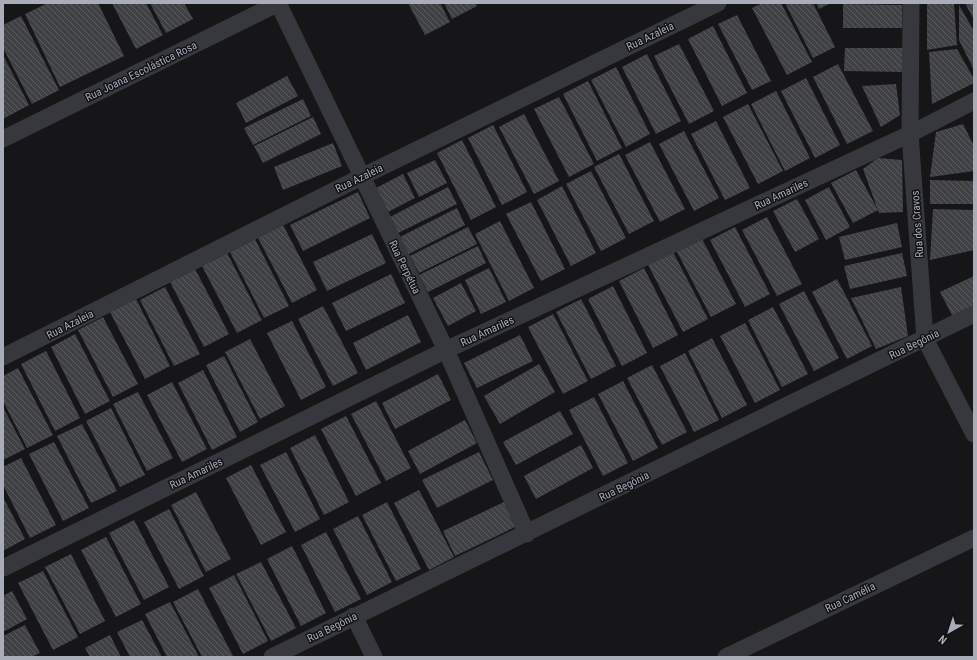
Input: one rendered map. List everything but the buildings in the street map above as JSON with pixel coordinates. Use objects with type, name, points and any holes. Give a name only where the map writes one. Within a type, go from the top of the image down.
[{"type":"street","name":"Rua Perpétua","points":[[279,3],[361,177],[446,350],[527,534]]},
{"type":"street","name":"Rua Joana Escolástica Rosa","points":[[3,139],[279,3]]},
{"type":"street","name":"Rua Azaleia","points":[[3,357],[361,177],[718,3]]},
{"type":"street","name":"Rua dos Cravos","points":[[911,3],[910,134],[925,338],[973,428]]},
{"type":"street","name":"Rua Amariles","points":[[3,568],[446,350],[910,134],[974,101]]},
{"type":"street","name":"Rua Begônia","points":[[272,657],[354,616],[527,534],[974,314]]},
{"type":"street","name":"Rua Camélia","points":[[726,657],[974,538]]},
{"type":"street","points":[[354,616],[374,657]]}]
